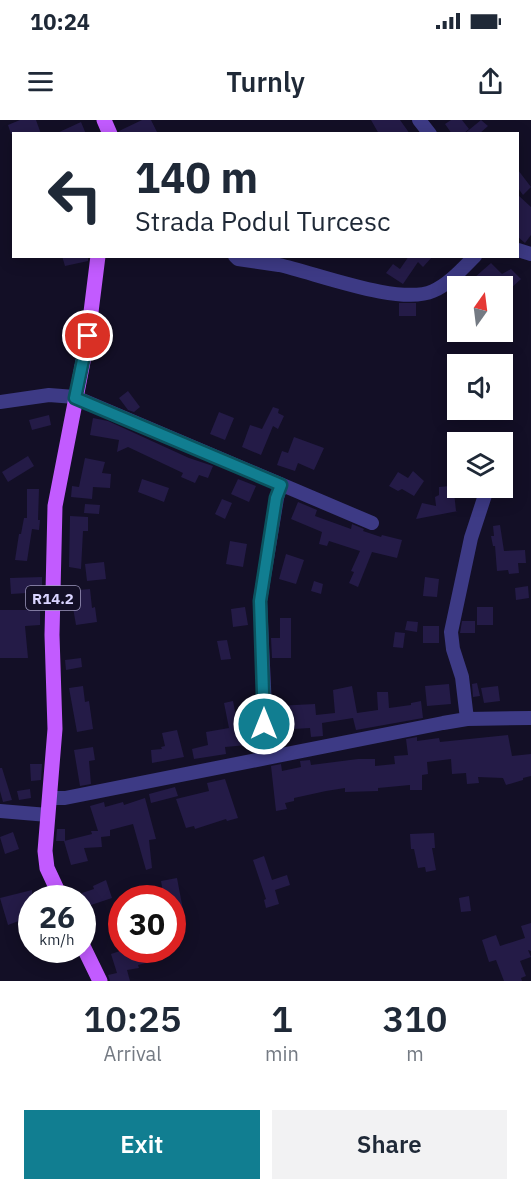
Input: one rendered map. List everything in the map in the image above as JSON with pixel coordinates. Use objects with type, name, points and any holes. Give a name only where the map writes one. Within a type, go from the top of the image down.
[{"type":"main road","name":"R14.2","points":[[55,885],[47,868],[45,852],[55,729],[52,635],[53,528],[58,487],[88,336],[98,258]]},
{"type":"main road","points":[[91,963],[100,981]]},
{"type":"street","points":[[237,258],[280,265],[360,286],[412,296],[432,292],[450,280],[474,258]]},
{"type":"street","points":[[0,402],[77,390],[281,485],[372,523]]},
{"type":"street","points":[[263,757],[265,708],[260,601],[276,498],[281,485]]},
{"type":"street","points":[[467,719],[462,677],[453,649],[451,632],[459,586],[484,498]]},
{"type":"street","points":[[50,798],[65,798],[263,757],[467,719],[531,718]]},
{"type":"street","points":[[0,811],[48,815]]},
{"type":"building","points":[[20,120],[36,120],[40,132],[12,132],[11,134],[8,125]]},
{"type":"building","points":[[142,120],[151,120],[157,132],[119,132]]},
{"type":"building","points":[[371,120],[400,120],[409,132],[378,132]]},
{"type":"building","points":[[451,120],[462,120],[469,129],[465,132],[451,132],[445,124]]},
{"type":"building","points":[[481,120],[488,126],[481,132],[466,132]]},
{"type":"building","points":[[81,122],[85,132],[59,132]]},
{"type":"building","points":[[519,171],[531,187],[523,195],[519,189]]},
{"type":"building","points":[[519,196],[531,207],[531,235],[525,243],[519,238]]},
{"type":"building","points":[[63,258],[88,258],[88,261],[65,266]]},
{"type":"building","points":[[408,258],[431,258],[423,267],[418,262],[403,284],[386,273],[393,264],[400,269]]},
{"type":"building","points":[[491,263],[502,274],[511,269],[521,279],[513,286],[513,276],[476,276]]},
{"type":"building","points":[[399,303],[416,303],[416,316],[399,316]]},
{"type":"building","points":[[128,391],[140,407],[134,412],[128,410],[119,398]]},
{"type":"building","points":[[273,407],[279,409],[278,413],[284,416],[278,429],[273,426],[261,455],[242,447],[250,425],[262,429]]},
{"type":"building","points":[[219,412],[234,418],[225,440],[210,434]]},
{"type":"building","points":[[49,415],[51,425],[32,430],[29,420]]},
{"type":"building","points":[[93,418],[108,421],[189,458],[213,466],[208,478],[199,475],[195,483],[181,477],[183,473],[128,447],[117,452],[119,440],[90,435]]},
{"type":"building","points":[[294,437],[324,448],[314,470],[298,463],[295,471],[277,465],[282,451],[288,453]]},
{"type":"building","points":[[28,456],[34,466],[8,482],[2,472]]},
{"type":"building","points":[[85,458],[105,462],[102,473],[111,474],[110,488],[93,487],[92,499],[71,497],[72,486],[79,487]]},
{"type":"building","points":[[413,471],[424,481],[414,496],[402,489],[398,491],[389,486],[398,472],[408,478]]},
{"type":"building","points":[[142,479],[169,488],[164,502],[138,492]]},
{"type":"building","points":[[238,479],[256,486],[249,502],[231,494]]},
{"type":"building","points":[[447,486],[447,498],[455,498],[456,511],[458,511],[416,519],[422,503],[436,506],[435,497],[439,495],[439,487]]},
{"type":"building","points":[[27,489],[39,489],[39,530],[32,529],[27,561],[15,560],[19,534],[21,534],[24,518],[27,518]]},
{"type":"building","points":[[222,499],[232,503],[225,519],[215,514]]},
{"type":"building","points":[[298,502],[317,510],[315,516],[351,529],[352,524],[364,529],[363,531],[381,537],[382,535],[402,540],[397,558],[372,552],[358,587],[349,583],[354,572],[351,571],[360,551],[329,541],[327,546],[319,544],[322,532],[291,519]]},
{"type":"building","points":[[85,504],[100,505],[99,514],[84,513]]},
{"type":"building","points":[[70,516],[88,517],[88,531],[83,531],[81,569],[69,567]]},
{"type":"building","points":[[500,525],[504,551],[525,550],[526,563],[518,563],[519,573],[509,574],[508,570],[497,571],[495,546],[493,546],[491,536],[494,536],[493,526]]},
{"type":"building","points":[[230,541],[247,544],[243,567],[226,564]]},
{"type":"building","points":[[286,554],[304,560],[296,584],[279,579]]},
{"type":"building","points":[[104,562],[106,579],[87,581],[85,564]]},
{"type":"building","points":[[42,577],[42,592],[11,594],[10,578]]},
{"type":"building","points":[[425,577],[439,579],[437,597],[423,596]]},
{"type":"building","points":[[314,581],[323,584],[321,594],[311,591]]},
{"type":"building","points":[[528,586],[529,598],[516,600],[515,588]]},
{"type":"building","points":[[90,589],[92,608],[95,607],[97,622],[76,625],[68,591]]},
{"type":"building","points":[[245,607],[248,625],[233,627],[231,609]]},
{"type":"building","points":[[477,607],[493,607],[493,625],[477,625]]},
{"type":"building","points":[[0,610],[40,610],[40,625],[25,626],[28,658],[0,658]]},
{"type":"building","points":[[280,618],[291,618],[291,658],[272,658],[271,638],[280,638]]},
{"type":"building","points":[[407,621],[418,622],[417,632],[405,630]]},
{"type":"building","points":[[462,621],[475,621],[475,633],[460,633]]},
{"type":"building","points":[[423,626],[439,626],[439,643],[423,643]]},
{"type":"building","points":[[395,632],[405,633],[403,648],[393,647]]},
{"type":"building","points":[[227,640],[231,659],[221,660],[217,641]]},
{"type":"building","points":[[81,658],[82,667],[66,670],[65,660]]},
{"type":"building","points":[[477,683],[480,696],[473,697],[472,684]]},
{"type":"building","points":[[449,684],[451,704],[427,706],[425,686]]},
{"type":"building","points":[[83,686],[85,702],[89,701],[93,729],[77,732],[69,688]]},
{"type":"building","points":[[352,686],[357,713],[378,710],[377,692],[388,692],[389,708],[421,701],[423,718],[356,730],[353,718],[322,723],[323,736],[311,737],[310,728],[277,730],[276,706],[315,704],[316,715],[335,713],[333,690]]},
{"type":"building","points":[[498,686],[500,701],[484,703],[481,688]]},
{"type":"building","points":[[233,701],[236,716],[256,712],[255,722],[246,724],[247,745],[225,747],[226,754],[194,759],[192,749],[208,745],[206,732],[229,728],[224,703]]},
{"type":"building","points":[[177,730],[184,757],[152,763],[151,750],[162,749],[161,747],[165,746],[162,733]]},
{"type":"building","points":[[508,735],[512,756],[531,754],[531,776],[523,780],[506,785],[503,778],[478,777],[479,783],[467,784],[466,773],[452,774],[451,759],[427,762],[428,774],[422,775],[422,790],[410,790],[410,785],[378,788],[378,791],[345,792],[345,788],[294,798],[294,801],[285,803],[287,809],[276,811],[271,766],[281,764],[282,771],[301,767],[300,761],[310,760],[311,765],[358,759],[375,759],[375,766],[395,764],[394,756],[408,755],[406,739],[417,737],[417,741],[439,738],[440,742]]},
{"type":"building","points":[[93,747],[95,760],[89,761],[91,784],[80,786],[74,750]]},
{"type":"building","points":[[30,764],[42,764],[41,780],[31,781]]},
{"type":"building","points":[[0,768],[2,768],[12,800],[3,802],[0,791]]},
{"type":"building","points":[[225,779],[238,818],[227,821],[226,819],[195,829],[194,826],[186,828],[176,799],[209,791],[207,783]]},
{"type":"building","points":[[175,787],[178,796],[151,803],[149,794]]},
{"type":"building","points":[[30,789],[31,798],[19,800],[17,791]]},
{"type":"building","points":[[145,798],[156,839],[149,840],[152,868],[146,870],[133,824],[110,830],[110,836],[101,837],[102,847],[84,848],[88,861],[71,865],[64,841],[92,834],[91,831],[98,831],[90,806],[104,802],[105,807],[123,802],[124,805]]},
{"type":"building","points":[[57,829],[65,829],[65,841],[56,841]]},
{"type":"building","points":[[13,832],[19,849],[5,854],[0,837]]},
{"type":"building","points":[[434,833],[435,848],[432,848],[436,870],[426,872],[425,867],[418,868],[414,849],[411,849],[410,834]]},
{"type":"building","points":[[264,856],[272,880],[287,875],[290,885],[275,890],[279,904],[266,908],[264,900],[266,899],[253,860]]},
{"type":"building","points":[[177,878],[178,885],[162,885],[161,881]]},
{"type":"building","points":[[106,880],[108,899],[96,903],[95,885]]},
{"type":"building","points":[[18,894],[18,921],[8,925],[0,898]]},
{"type":"building","points":[[469,896],[471,911],[461,912],[459,898]]},
{"type":"building","points":[[531,923],[531,951],[528,950],[531,957],[520,961],[526,976],[521,978],[522,981],[504,981],[496,960],[489,962],[482,940],[496,935],[500,946],[525,938],[521,926]]},
{"type":"building","points":[[114,963],[146,963],[138,965],[139,968],[127,970],[130,981],[110,981],[108,975],[117,973]]},
{"type":"route","points":[[88,336],[75,398],[281,485],[276,498],[260,601],[264,724]]}]
